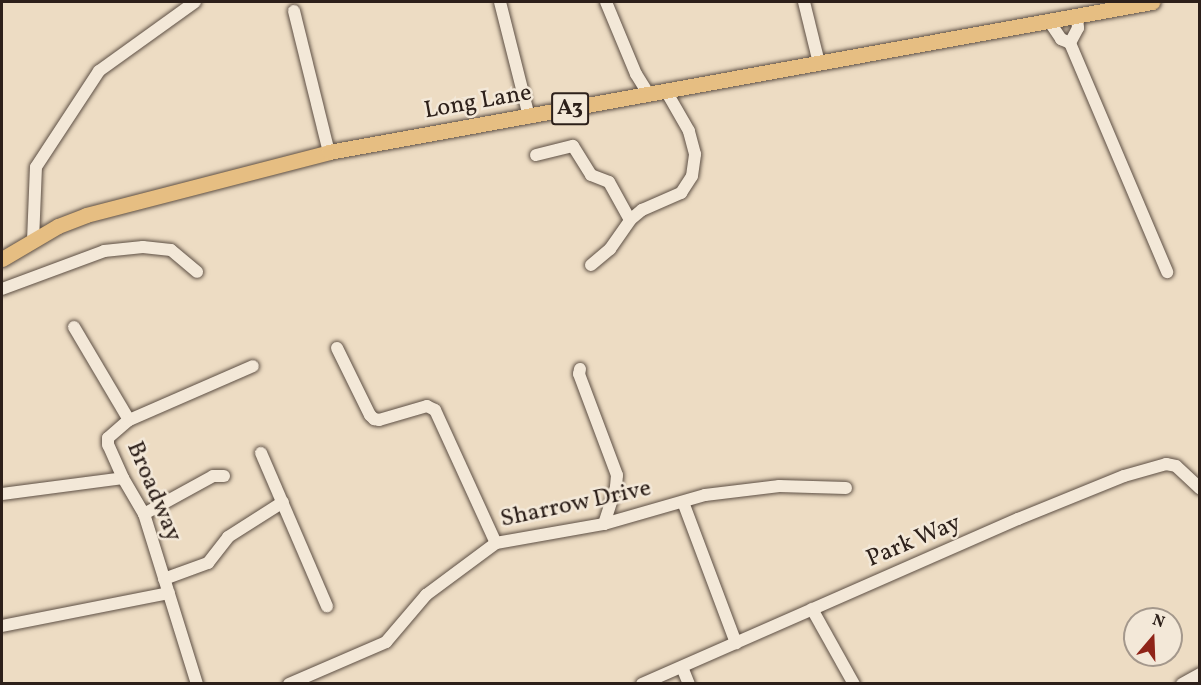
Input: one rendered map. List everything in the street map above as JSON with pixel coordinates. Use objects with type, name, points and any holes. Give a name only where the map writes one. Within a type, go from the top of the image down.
[{"type":"main road","name":"Long Lane","points":[[2,259],[58,226],[86,215],[238,174],[329,153],[1152,2]]},
{"type":"street","points":[[33,241],[36,167],[99,71],[195,2]]},
{"type":"street","points":[[500,2],[529,117]]},
{"type":"street","points":[[606,2],[636,74],[649,94]]},
{"type":"street","points":[[804,2],[819,63]]},
{"type":"street","points":[[294,11],[329,153]]},
{"type":"street","points":[[1070,43],[1078,27],[1077,16]]},
{"type":"street","points":[[1049,21],[1061,39],[1070,43],[1167,272]]},
{"type":"street","points":[[591,266],[610,249],[630,220],[642,210],[681,193],[692,176],[695,154],[689,131],[666,91]]},
{"type":"street","points":[[536,155],[573,146],[591,175],[609,182],[630,220]]},
{"type":"street","points":[[2,290],[21,284],[60,265],[104,251],[143,247],[171,250],[198,272]]},
{"type":"street","points":[[74,327],[129,420]]},
{"type":"street","points":[[337,348],[374,419],[379,420],[427,406],[435,410],[496,543]]},
{"type":"street","name":"Broadway","points":[[196,684],[144,514],[123,478],[108,445],[108,438],[129,420],[253,366]]},
{"type":"street","points":[[580,369],[579,374],[617,475],[616,487],[604,524]]},
{"type":"street","points":[[261,453],[327,606]]},
{"type":"street","name":"Park Way","points":[[642,684],[1124,476],[1166,464],[1176,466],[1200,488]]},
{"type":"street","points":[[144,514],[213,476],[224,476]]},
{"type":"street","points":[[2,494],[123,478]]},
{"type":"street","name":"Sharrow Drive","points":[[288,684],[386,642],[426,595],[496,543],[604,524],[705,495],[779,486],[846,488]]},
{"type":"street","points":[[164,579],[208,563],[228,537],[283,502]]},
{"type":"street","points":[[683,502],[736,643]]},
{"type":"street","points":[[2,626],[169,593]]},
{"type":"street","points":[[812,609],[854,684]]},
{"type":"street","points":[[682,667],[689,684]]},
{"type":"street","points":[[1182,684],[1200,674]]}]
